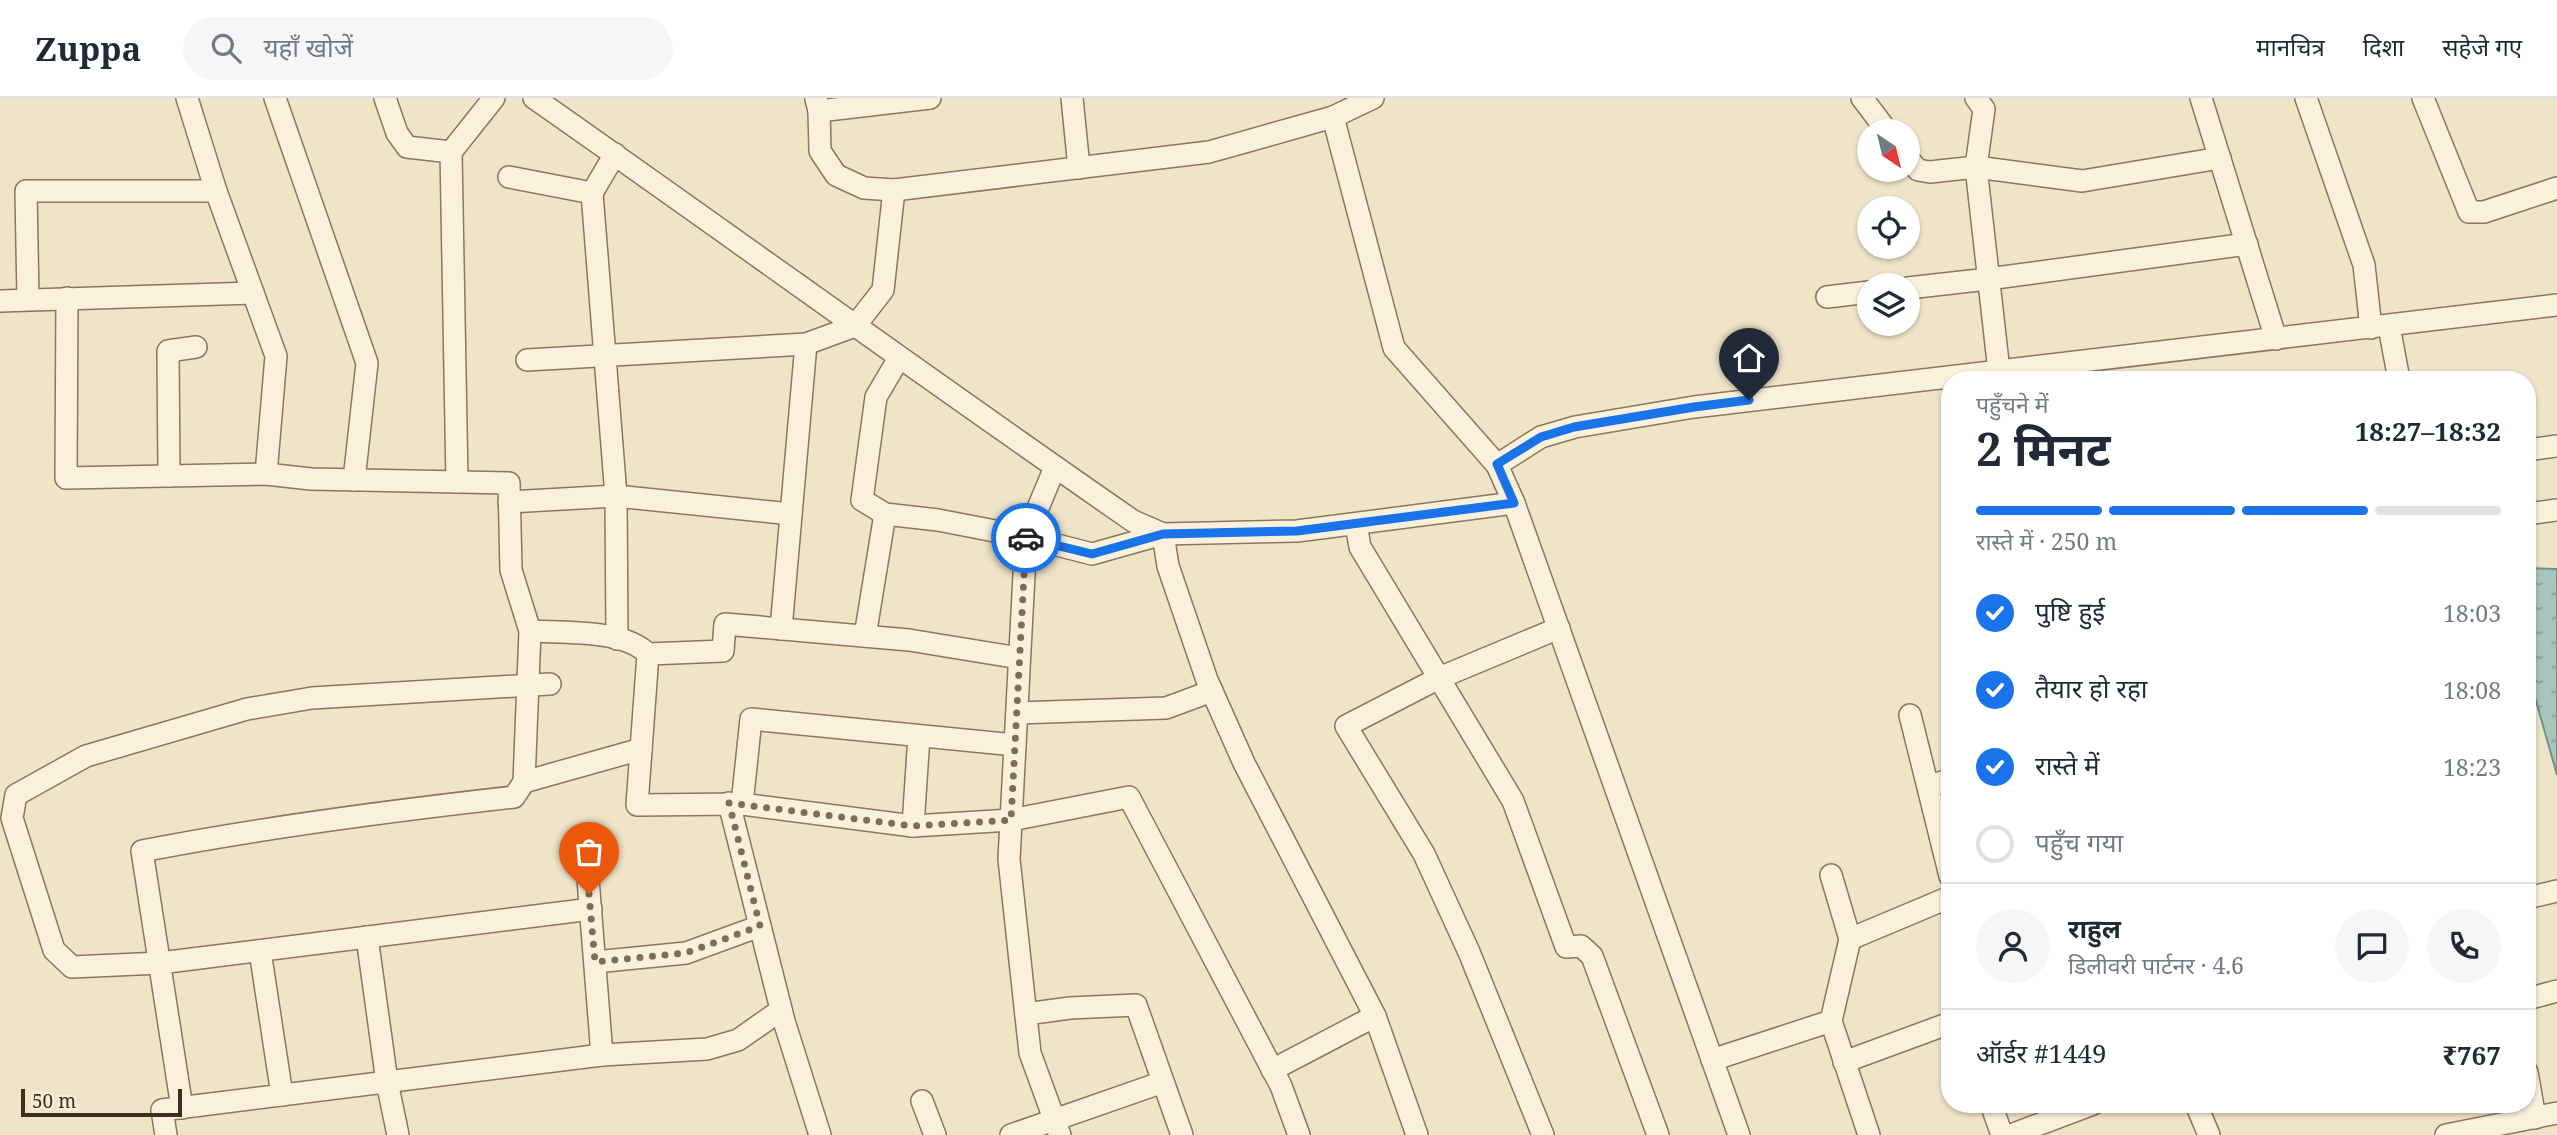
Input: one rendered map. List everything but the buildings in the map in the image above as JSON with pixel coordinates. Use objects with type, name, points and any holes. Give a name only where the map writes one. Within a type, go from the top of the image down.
[{"type":"street","points":[[187,98],[216,191],[276,356],[266,474]]},
{"type":"street","points":[[275,98],[367,363],[354,480]]},
{"type":"street","points":[[385,98],[397,133],[407,147],[452,152]]},
{"type":"street","points":[[457,482],[452,152],[494,98]]},
{"type":"street","points":[[534,98],[1055,467],[1133,521],[1163,534]]},
{"type":"street","points":[[930,98],[817,104],[820,151],[836,175],[864,188],[894,190],[1209,152],[1333,117],[1373,98]]},
{"type":"street","points":[[1072,98],[1079,168]]},
{"type":"street","points":[[1862,98],[1878,119]]},
{"type":"street","points":[[1976,98],[1984,109],[1976,167],[1998,371]]},
{"type":"street","points":[[2201,98],[2276,339]]},
{"type":"street","points":[[2306,98],[2364,265],[2380,327],[2396,371]]},
{"type":"street","points":[[2426,99],[2469,212],[2484,212],[2557,188]]},
{"type":"street","points":[[1333,117],[1394,348],[1497,464],[1514,503],[1739,1135]]},
{"type":"street","points":[[615,155],[592,193],[616,496],[617,639]]},
{"type":"street","points":[[1920,170],[1930,173],[1976,167],[2082,181],[2220,158]]},
{"type":"street","points":[[509,177],[592,193]]},
{"type":"street","points":[[527,360],[806,344],[855,326],[883,290],[894,190]]},
{"type":"street","points":[[28,299],[26,191],[216,191]]},
{"type":"street","points":[[1920,287],[2247,244]]},
{"type":"street","points":[[0,301],[253,293]]},
{"type":"street","points":[[1827,297],[1857,293]]},
{"type":"street","points":[[67,298],[66,478],[266,474],[311,479],[509,484],[511,570],[530,631],[524,782],[514,797],[367,814],[230,834],[142,851],[182,1108]]},
{"type":"street","points":[[2036,371],[2557,305]]},
{"type":"street","points":[[781,629],[806,344]]},
{"type":"street","points":[[169,476],[167,351],[195,347]]},
{"type":"street","points":[[899,358],[876,397],[862,500],[885,514],[938,520],[1026,537],[1092,554],[1163,534],[1297,531],[1514,503]]},
{"type":"street","points":[[1497,464],[1541,437],[1574,427],[1694,407],[1941,382]]},
{"type":"street","points":[[2536,449],[2557,446]]},
{"type":"street","points":[[1055,467],[1026,537],[1009,859],[1030,1053],[1057,1127]]},
{"type":"street","points":[[509,502],[616,496],[791,513]]},
{"type":"street","points":[[2536,513],[2557,510]]},
{"type":"street","points":[[865,636],[885,514]]},
{"type":"street","points":[[1356,524],[1360,547],[1513,801],[1566,947],[1581,946],[1592,956],[1658,1135]]},
{"type":"street","points":[[1163,534],[1168,566],[1212,691],[1244,763],[1375,1016],[1417,1135]]},
{"type":"street","points":[[530,631],[600,635],[639,645],[648,654],[723,651],[725,624],[909,640],[1019,658]]},
{"type":"street","points":[[1543,1135],[1469,952],[1424,854],[1346,726],[1439,678],[1559,628]]},
{"type":"street","points":[[648,654],[637,805],[736,803],[913,826],[1011,820],[1129,797],[1281,1086],[1298,1135]]},
{"type":"street","points":[[550,684],[312,698],[247,709],[86,756],[16,795],[12,818],[54,950],[72,967],[160,963],[590,909]]},
{"type":"street","points":[[1017,713],[1166,708],[1212,691]]},
{"type":"street","points":[[1910,715],[1941,839]]},
{"type":"street","points":[[811,1133],[760,926],[736,803],[751,719],[1015,745]]},
{"type":"street","points":[[913,826],[919,736]]},
{"type":"street","points":[[524,782],[641,749]]},
{"type":"street","points":[[1928,786],[1941,782]]},
{"type":"street","points":[[1831,875],[1850,939],[1831,1021],[1870,1135]]},
{"type":"street","points":[[588,879],[602,1055]]},
{"type":"street","points":[[2536,896],[2557,891]]},
{"type":"street","points":[[1850,939],[1941,901]]},
{"type":"street","points":[[595,962],[686,953],[760,926]]},
{"type":"street","points":[[367,937],[387,1082],[398,1135]]},
{"type":"street","points":[[260,951],[282,1095]]},
{"type":"street","points":[[2536,997],[2557,991]]},
{"type":"street","points":[[1026,1014],[1070,1007],[1136,1004],[1182,1135]]},
{"type":"street","points":[[166,1135],[162,1110],[602,1055],[707,1049],[738,1040],[781,1010]]},
{"type":"street","points":[[1272,1070],[1375,1016]]},
{"type":"street","points":[[1713,1060],[1831,1021]]},
{"type":"street","points":[[1844,1062],[1941,1026]]},
{"type":"street","points":[[1011,1135],[1057,1127],[1163,1082]]},
{"type":"street","points":[[922,1101],[935,1135]]},
{"type":"street","points":[[1994,1113],[2002,1135]]},
{"type":"street","points":[[2011,1135],[2069,1113]]},
{"type":"street","points":[[2200,1113],[2209,1135]]},
{"type":"street","points":[[2534,1113],[2535,1118]]},
{"type":"street","points":[[2446,1135],[2557,1113]]},
{"type":"water","points":[[2536,568],[2557,569],[2557,775],[2536,701]]},
{"type":"way so far","points":[[589,894],[595,962],[686,953],[760,926],[729,803],[913,826],[1011,820],[1026,538]]},
{"type":"route","points":[[1026,538],[1092,554],[1163,534],[1297,531],[1514,503],[1497,464],[1541,437],[1574,427],[1749,400]]}]
